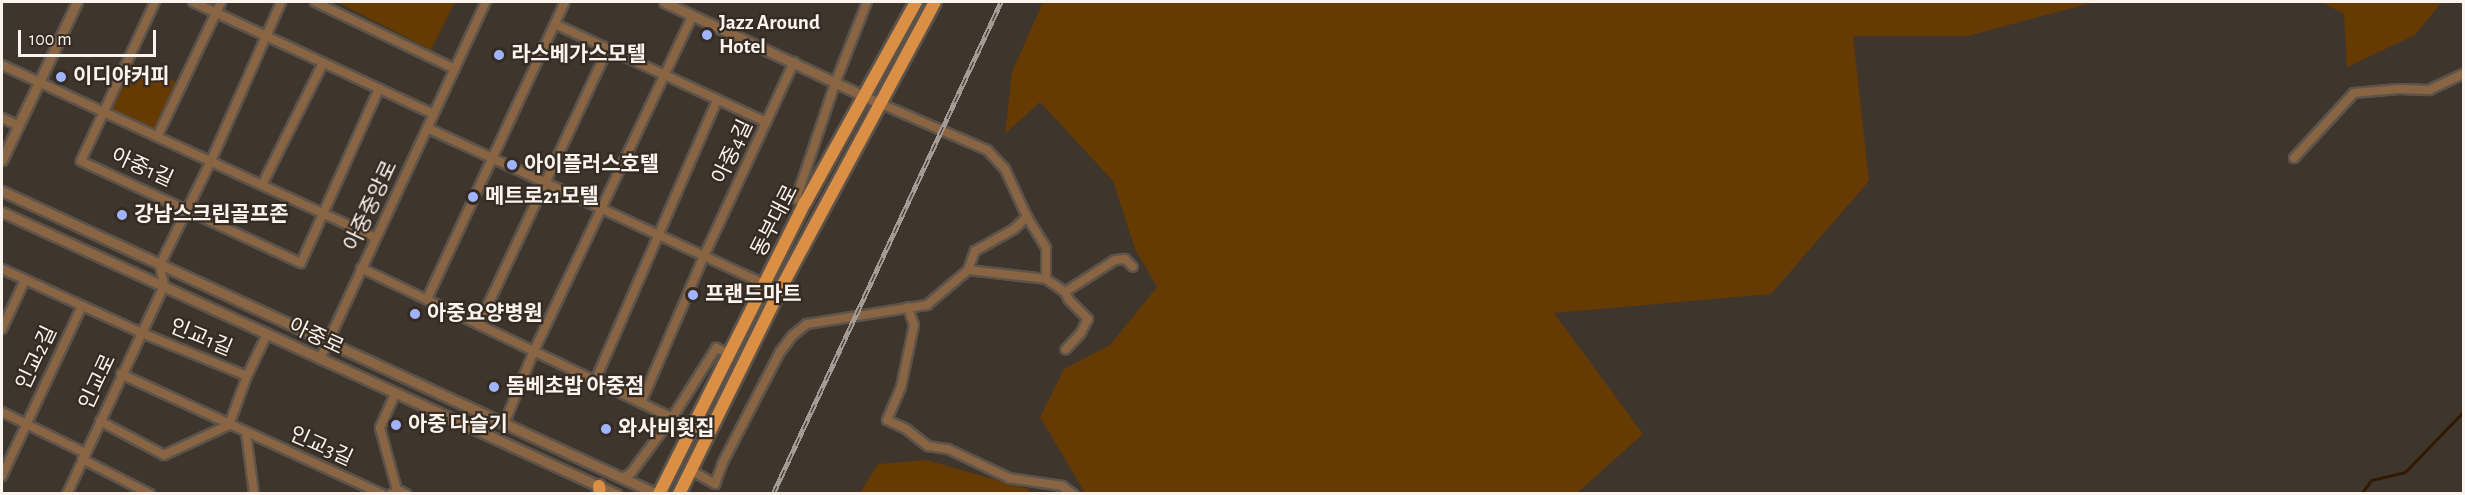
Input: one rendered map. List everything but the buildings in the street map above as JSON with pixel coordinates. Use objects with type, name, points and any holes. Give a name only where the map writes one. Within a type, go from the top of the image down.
[{"type":"main road","name":"동부대로","points":[[658,494],[805,202],[916,2]]},
{"type":"main road","name":"동부대로","points":[[679,494],[783,286],[935,2]]},
{"type":"street","points":[[2,160],[77,2]]},
{"type":"street","name":"아중1길","points":[[155,2],[81,161],[187,208],[211,161],[281,2]]},
{"type":"street","points":[[193,2],[433,114]]},
{"type":"street","name":"아중1길","points":[[158,137],[221,2]]},
{"type":"street","points":[[315,2],[456,69]]},
{"type":"street","name":"아중중앙로","points":[[320,359],[486,2]]},
{"type":"street","points":[[427,299],[565,2]]},
{"type":"street","points":[[664,2],[679,5],[692,16],[865,94],[879,103],[987,150],[1005,169],[1027,218],[1046,248],[1046,279]]},
{"type":"street","points":[[805,202],[796,199],[864,3]]},
{"type":"street","points":[[504,424],[534,351],[662,74],[692,16]]},
{"type":"street","points":[[555,24],[766,122]]},
{"type":"street","points":[[478,324],[608,49]]},
{"type":"street","name":"아중4길","points":[[641,403],[704,256],[794,62]]},
{"type":"street","points":[[262,185],[323,63]]},
{"type":"street","name":"아중1길","points":[[2,65],[376,238]]},
{"type":"street","points":[[2294,158],[2354,93],[2399,89],[2429,90],[2463,74]]},
{"type":"street","points":[[164,286],[160,265],[187,208],[301,262],[379,88]]},
{"type":"street","name":"아중4길","points":[[595,381],[717,100]]},
{"type":"street","points":[[2,118],[17,125]]},
{"type":"street","points":[[428,128],[764,284]]},
{"type":"street","name":"아중로","points":[[2,190],[658,494]]},
{"type":"street","name":"아중로","points":[[2,212],[599,490],[616,494]]},
{"type":"street","points":[[690,470],[715,484],[723,462],[780,352],[793,335],[807,324],[824,319],[927,305],[968,270],[975,251],[1014,229],[1027,218]]},
{"type":"street","points":[[1065,292],[1115,260],[1125,259],[1133,267]]},
{"type":"street","points":[[361,268],[672,418]]},
{"type":"street","points":[[2,269],[142,333]]},
{"type":"street","points":[[968,270],[1046,279],[1065,292],[1069,300],[1088,319],[1080,334],[1066,349]]},
{"type":"street","points":[[2,329],[25,280]]},
{"type":"street","name":"인교로","points":[[67,494],[164,286]]},
{"type":"street","name":"인교2길","points":[[2,476],[82,306]]},
{"type":"street","points":[[908,307],[914,325],[901,387],[887,420],[906,429],[928,446],[948,449],[1009,478],[1062,486],[1074,494]]},
{"type":"street","name":"인교1길","points":[[142,333],[247,376]]},
{"type":"street","points":[[100,421],[164,455],[230,425],[247,376],[267,334]]},
{"type":"street","points":[[622,478],[631,473],[672,418],[716,348],[728,353]]},
{"type":"street","name":"인교3길","points":[[121,374],[246,434],[381,494]]},
{"type":"street","points":[[395,394],[380,428],[399,493]]},
{"type":"street","points":[[2,412],[150,494]]},
{"type":"street","points":[[246,434],[254,493]]},
{"type":"shaded area","points":[[337,2],[455,2],[431,50]]},
{"type":"shaded area","points":[[1043,2],[2095,2],[1968,36],[1853,36],[1869,181],[1771,294],[1554,313],[1643,434],[1576,494],[1085,493],[1040,417],[1064,369],[1110,345],[1157,287],[1135,249],[1113,181],[1040,102],[1005,134],[1012,72]]},
{"type":"shaded area","points":[[2322,2],[2442,2],[2415,35],[2347,67],[2344,14]]},
{"type":"shaded area","points":[[128,61],[182,85],[158,138],[104,114]]},
{"type":"shaded area","points":[[927,460],[1028,489],[1028,493],[860,493],[878,464]]},
{"type":"waterway","points":[[2361,494],[2371,480],[2405,472],[2464,411]]},
{"type":"railway","points":[[773,494],[1001,2]]},
{"type":"place","name":"Jazz Around Hotel","points":[[707,35]]},
{"type":"place","name":"라스베가스모텔","points":[[499,55]]},
{"type":"place","name":"이디야커피","points":[[61,77]]},
{"type":"place","name":"아이플러스호텔","points":[[512,165]]},
{"type":"place","name":"메트로21모텔","points":[[473,197]]},
{"type":"place","name":"강남스크린골프존","points":[[122,215]]},
{"type":"place","name":"프랜드마트","points":[[693,295]]},
{"type":"place","name":"아중요양병원","points":[[415,314]]},
{"type":"place","name":"돔베초밥 아중점","points":[[494,387]]},
{"type":"place","name":"아중 다슬기","points":[[396,425]]},
{"type":"place","name":"와사비횟집","points":[[606,429]]}]
